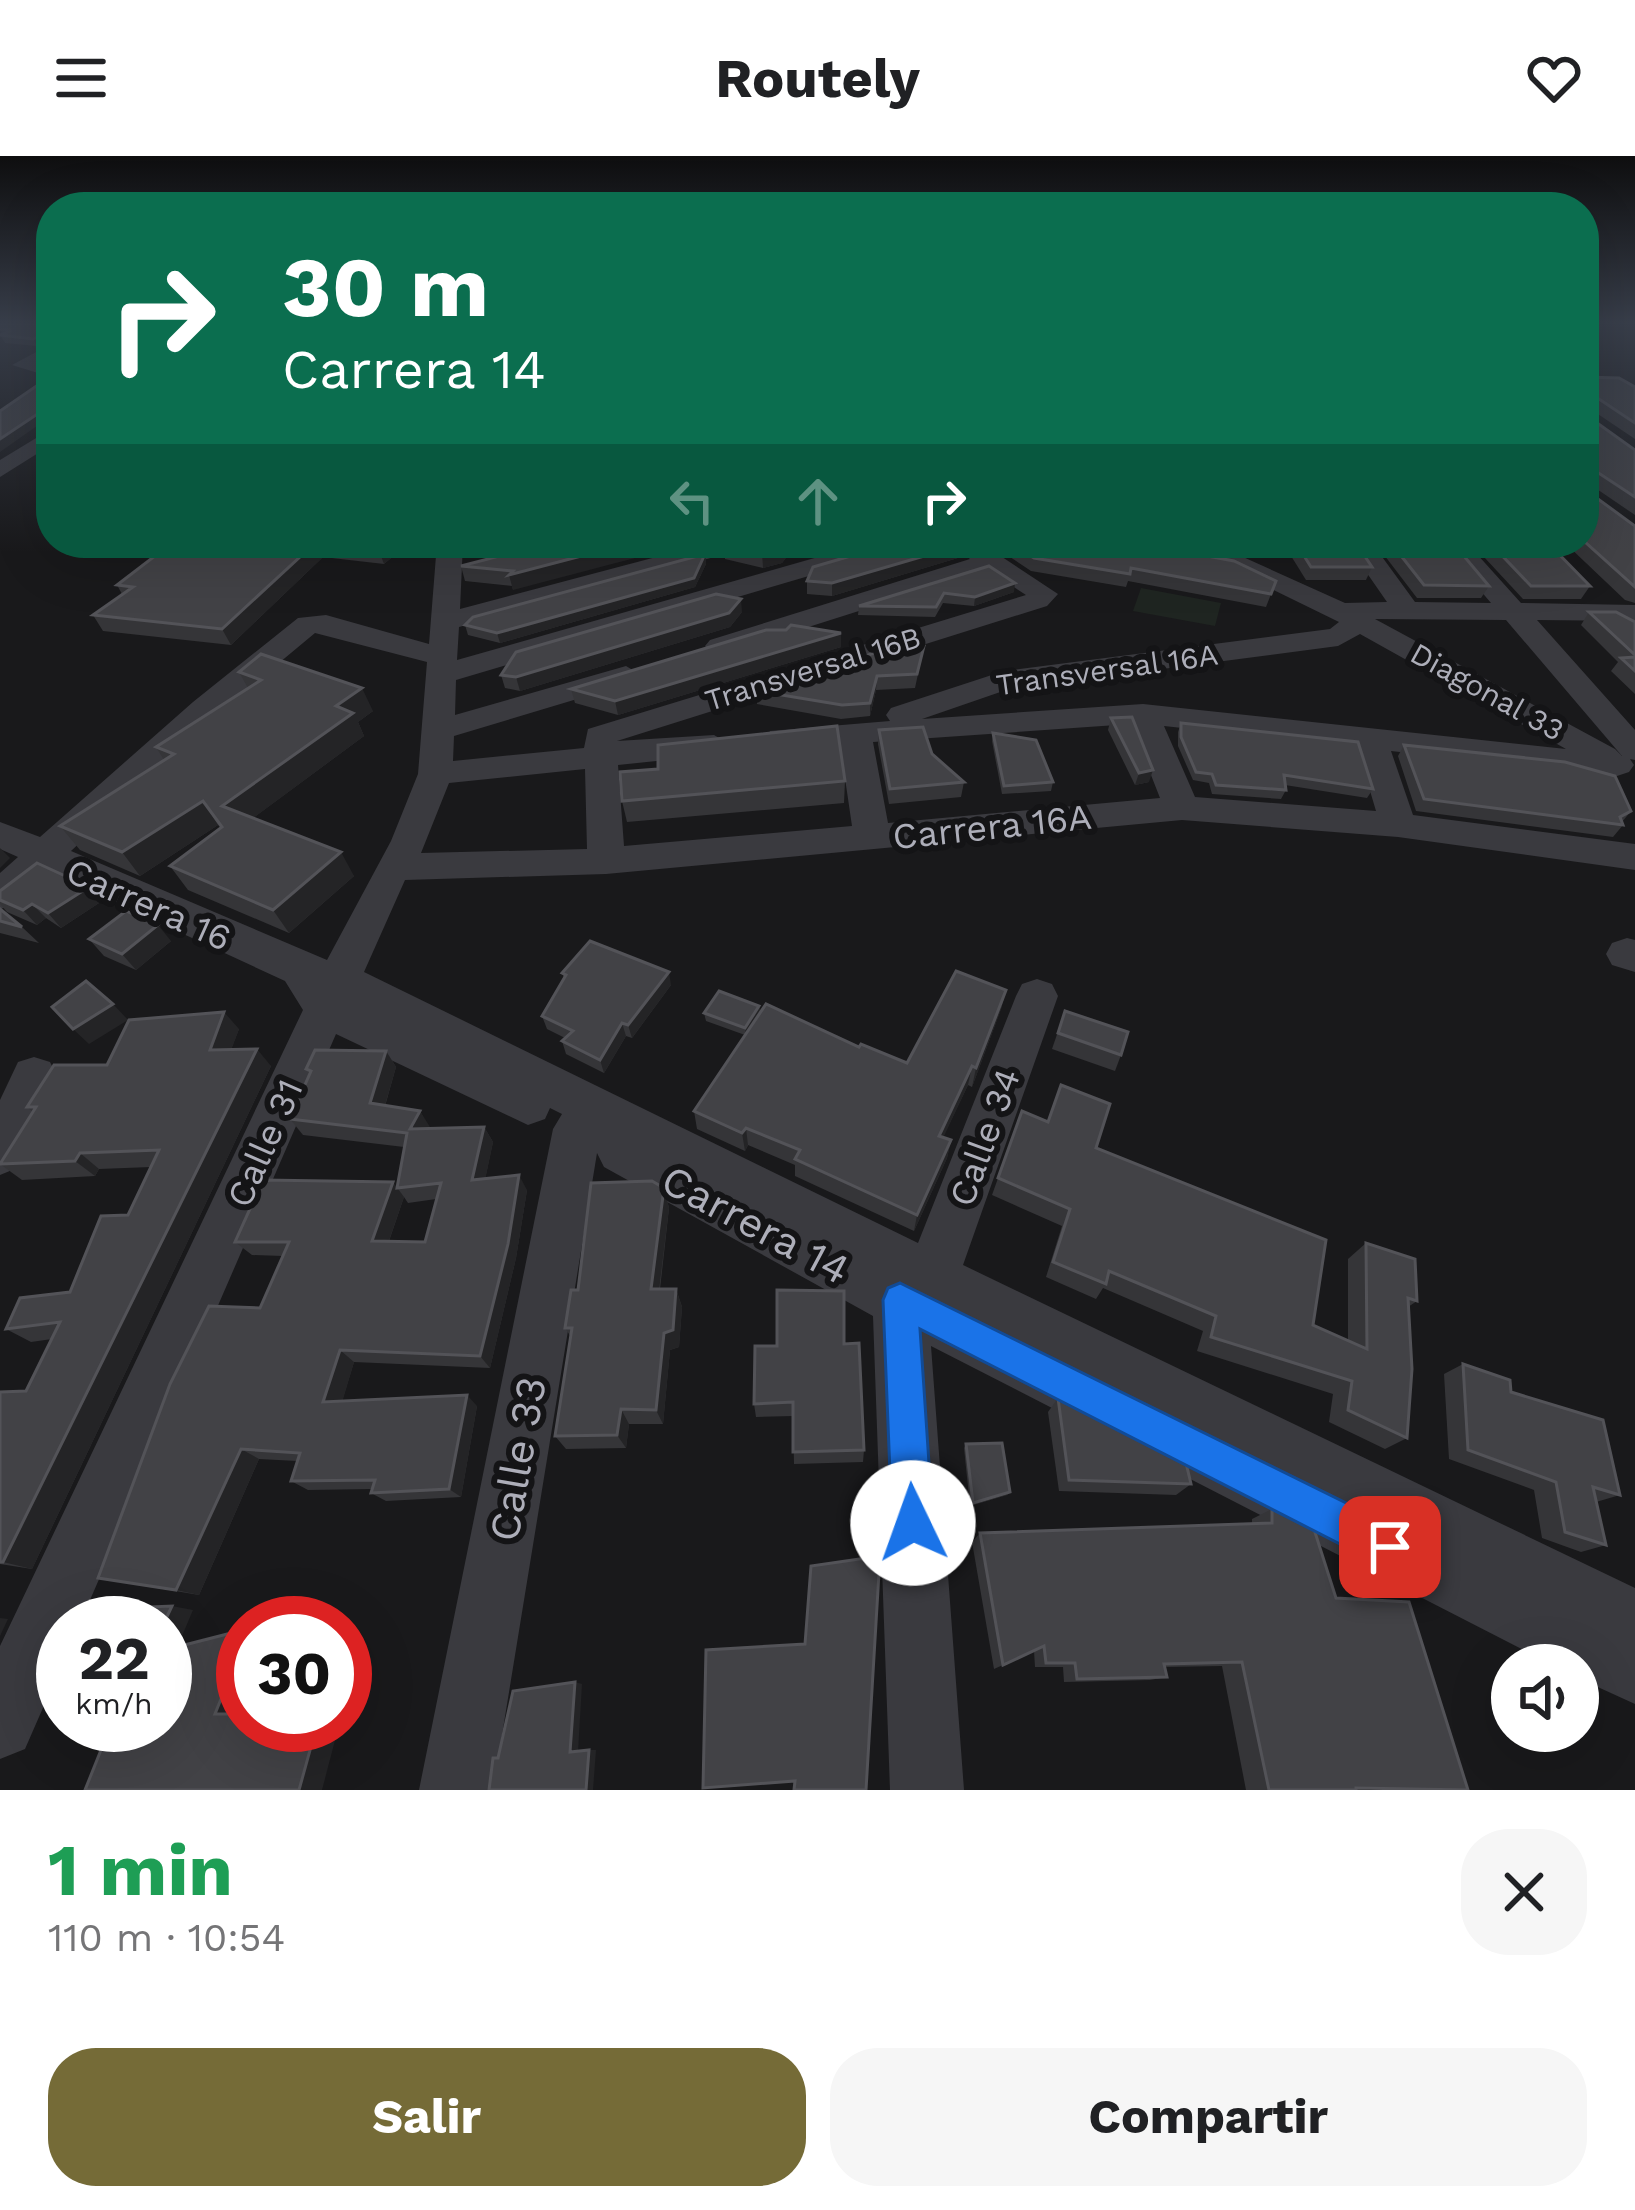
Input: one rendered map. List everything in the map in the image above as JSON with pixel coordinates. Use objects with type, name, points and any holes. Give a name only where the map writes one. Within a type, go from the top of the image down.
[{"type":"street","points":[[0,470],[36,445]]},
{"type":"street","points":[[444,651],[697,558]]},
{"type":"street","points":[[0,895],[204,709],[301,629],[317,623],[444,651],[832,558]]},
{"type":"street","points":[[989,558],[993,560]]},
{"type":"street","name":"Diagonal 33","points":[[1224,558],[1348,615],[1629,763]]},
{"type":"street","points":[[1278,558],[1297,591]]},
{"type":"street","points":[[1370,558],[1409,614]]},
{"type":"street","points":[[1466,558],[1514,612],[1629,763]]},
{"type":"street","name":"Calle 31","points":[[0,1724],[322,986],[408,844],[437,752],[457,560]]},
{"type":"street","points":[[437,752],[675,660],[993,560]]},
{"type":"street","name":"Transversal 16B","points":[[603,756],[600,736],[1037,600],[1044,593],[993,560]]},
{"type":"street","points":[[1587,585],[1628,619]]},
{"type":"street","points":[[1348,615],[1514,612],[1628,619]]},
{"type":"street","name":"Transversal 16A","points":[[855,731],[1004,680],[1338,637],[1348,615]]},
{"type":"street","points":[[437,752],[603,756],[855,731],[1143,714],[1629,763]]},
{"type":"street","points":[[1143,714],[1182,808]]},
{"type":"street","points":[[855,731],[872,838]]},
{"type":"street","points":[[1370,736],[1398,825]]},
{"type":"street","points":[[603,756],[606,861]]},
{"type":"street","name":"Carrera 16A","points":[[392,867],[606,861],[1182,808],[1398,825],[1635,857]]},
{"type":"street","name":"Carrera 16","points":[[0,834],[322,986]]},
{"type":"street","name":"Carrera 14","points":[[322,986],[577,1129],[1635,1623]]},
{"type":"street","name":"Carrera 14","points":[[322,986],[916,1289],[1635,1670]]},
{"type":"street","name":"Calle 34","points":[[927,1790],[916,1289],[1037,996]]},
{"type":"street","points":[[0,1153],[34,1076]]},
{"type":"street","name":"Calle 33","points":[[456,1790],[577,1129]]},
{"type":"shaded area","points":[[1141,588],[1221,603],[1215,626],[1133,611]]},
{"type":"building","points":[[16,400],[36,400],[36,415],[0,439],[0,411]]},
{"type":"building","points":[[1601,400],[1635,400],[1635,423]]},
{"type":"building","points":[[1599,424],[1635,450],[1635,497],[1599,473]]},
{"type":"building","points":[[1599,500],[1635,526],[1635,587],[1599,555]]},
{"type":"building","points":[[152,558],[299,558],[222,629],[93,615],[133,587],[117,585]]},
{"type":"building","points":[[492,558],[574,558],[509,575],[513,571],[461,566]]},
{"type":"building","points":[[703,558],[694,578],[497,633],[465,625],[473,617]]},
{"type":"building","points":[[844,558],[918,558],[832,583],[807,581],[813,567]]},
{"type":"building","points":[[1034,558],[1218,558],[1276,581],[1271,594],[1131,568],[1130,574]]},
{"type":"building","points":[[1305,558],[1366,558],[1372,567],[1311,567]]},
{"type":"building","points":[[1403,558],[1466,558],[1489,586],[1424,585]]},
{"type":"building","points":[[1504,558],[1563,558],[1590,586],[1531,586]]},
{"type":"building","points":[[989,566],[1015,583],[975,597],[944,593],[936,607],[859,606]]},
{"type":"building","points":[[716,594],[741,599],[729,613],[516,677],[501,675],[516,652]]},
{"type":"building","points":[[1589,612],[1616,612],[1635,622],[1635,655]]},
{"type":"building","points":[[791,625],[841,633],[615,701],[571,689],[766,630],[786,630]]},
{"type":"building","points":[[905,643],[924,646],[917,674],[877,676],[870,703],[842,705],[757,691]]},
{"type":"building","points":[[261,654],[362,688],[336,706],[353,713],[222,806],[341,852],[273,910],[170,866],[222,827],[203,801],[122,852],[60,826],[174,754],[156,747],[261,680],[239,672]]},
{"type":"building","points":[[1635,657],[1635,671],[1621,658]]},
{"type":"building","points":[[1132,717],[1153,770],[1139,773],[1111,718]]},
{"type":"building","points":[[1181,723],[1358,742],[1373,789],[1284,775],[1286,790],[1216,785],[1212,774],[1196,772],[1181,737]]},
{"type":"building","points":[[837,726],[845,781],[622,801],[620,772],[658,769],[658,745]]},
{"type":"building","points":[[923,727],[932,754],[964,782],[890,789],[879,730]]},
{"type":"building","points":[[993,733],[1036,740],[1053,782],[1004,786]]},
{"type":"building","points":[[1404,745],[1565,762],[1615,776],[1631,811],[1620,817],[1623,825],[1424,799]]},
{"type":"building","points":[[37,863],[89,887],[48,913],[32,904],[23,910],[0,900],[0,891]]},
{"type":"building","points":[[0,909],[22,927],[0,921]]},
{"type":"building","points":[[126,911],[158,925],[122,954],[89,939]]},
{"type":"building","points":[[590,941],[669,972],[628,1025],[622,1023],[600,1060],[562,1041],[573,1031],[542,1016],[566,975],[562,973]]},
{"type":"building","points":[[956,971],[1006,990],[976,1068],[972,1066],[939,1136],[951,1140],[917,1215],[795,1159],[800,1150],[746,1128],[742,1133],[694,1111],[766,1004],[859,1047],[907,1063]]},
{"type":"building","points":[[86,981],[113,1004],[73,1029],[52,1007]]},
{"type":"building","points":[[719,991],[759,1006],[745,1028],[704,1013]]},
{"type":"building","points":[[1065,1011],[1128,1032],[1121,1055],[1058,1033]]},
{"type":"building","points":[[224,1012],[210,1050],[257,1049],[0,1562],[0,1392],[26,1391],[60,1322],[6,1329],[20,1298],[70,1292],[101,1216],[128,1215],[159,1150],[80,1153],[75,1161],[0,1164],[36,1107],[27,1107],[54,1065],[107,1065],[129,1020]]},
{"type":"building","points":[[315,1050],[386,1051],[370,1103],[420,1111],[410,1129],[484,1127],[472,1180],[519,1175],[508,1244],[480,1356],[340,1350],[323,1402],[467,1395],[449,1489],[371,1493],[375,1480],[291,1481],[300,1453],[241,1449],[176,1590],[98,1578],[170,1384],[209,1306],[260,1308],[289,1242],[235,1242],[263,1180],[393,1182],[372,1241],[425,1242],[441,1183],[397,1188],[407,1133],[290,1119]]},
{"type":"building","points":[[1061,1085],[1110,1104],[1096,1148],[1326,1240],[1313,1325],[1367,1349],[1366,1243],[1415,1259],[1417,1301],[1408,1298],[1412,1369],[1407,1438],[1348,1410],[1352,1381],[1211,1337],[1216,1316],[1109,1271],[1106,1284],[1053,1262],[1070,1209],[998,1178],[1022,1111],[1048,1122]]},
{"type":"building","points":[[652,1181],[664,1188],[651,1289],[676,1289],[673,1330],[664,1333],[656,1410],[621,1409],[617,1435],[555,1436],[572,1328],[565,1328],[571,1290],[578,1290],[591,1183]]},
{"type":"building","points":[[777,1290],[844,1291],[844,1344],[859,1343],[864,1450],[793,1452],[793,1402],[754,1404],[755,1346],[777,1346]]},
{"type":"building","points":[[1463,1364],[1510,1380],[1511,1392],[1603,1420],[1620,1495],[1593,1487],[1606,1545],[1565,1532],[1556,1482],[1468,1450]]},
{"type":"building","points":[[1058,1398],[1186,1463],[1191,1484],[1069,1480]]},
{"type":"building","points":[[1002,1443],[1010,1492],[973,1503],[966,1444]]},
{"type":"building","points":[[1272,1509],[1313,1526],[1336,1598],[1409,1602],[1468,1790],[1269,1790],[1242,1662],[1164,1664],[1167,1677],[1077,1679],[1075,1663],[1046,1663],[1044,1646],[1003,1665],[980,1533],[1272,1523]]},
{"type":"building","points":[[880,1556],[866,1790],[794,1790],[795,1781],[703,1788],[706,1650],[805,1644],[811,1566]]},
{"type":"building","points":[[216,1637],[216,1752],[310,1752],[299,1790],[85,1790],[100,1752],[192,1752],[192,1643]]},
{"type":"building","points":[[575,1682],[570,1752],[589,1750],[586,1790],[489,1790],[493,1758],[498,1758],[513,1691]]},
{"type":"route","points":[[913,1523],[900,1300],[1390,1547]]}]
